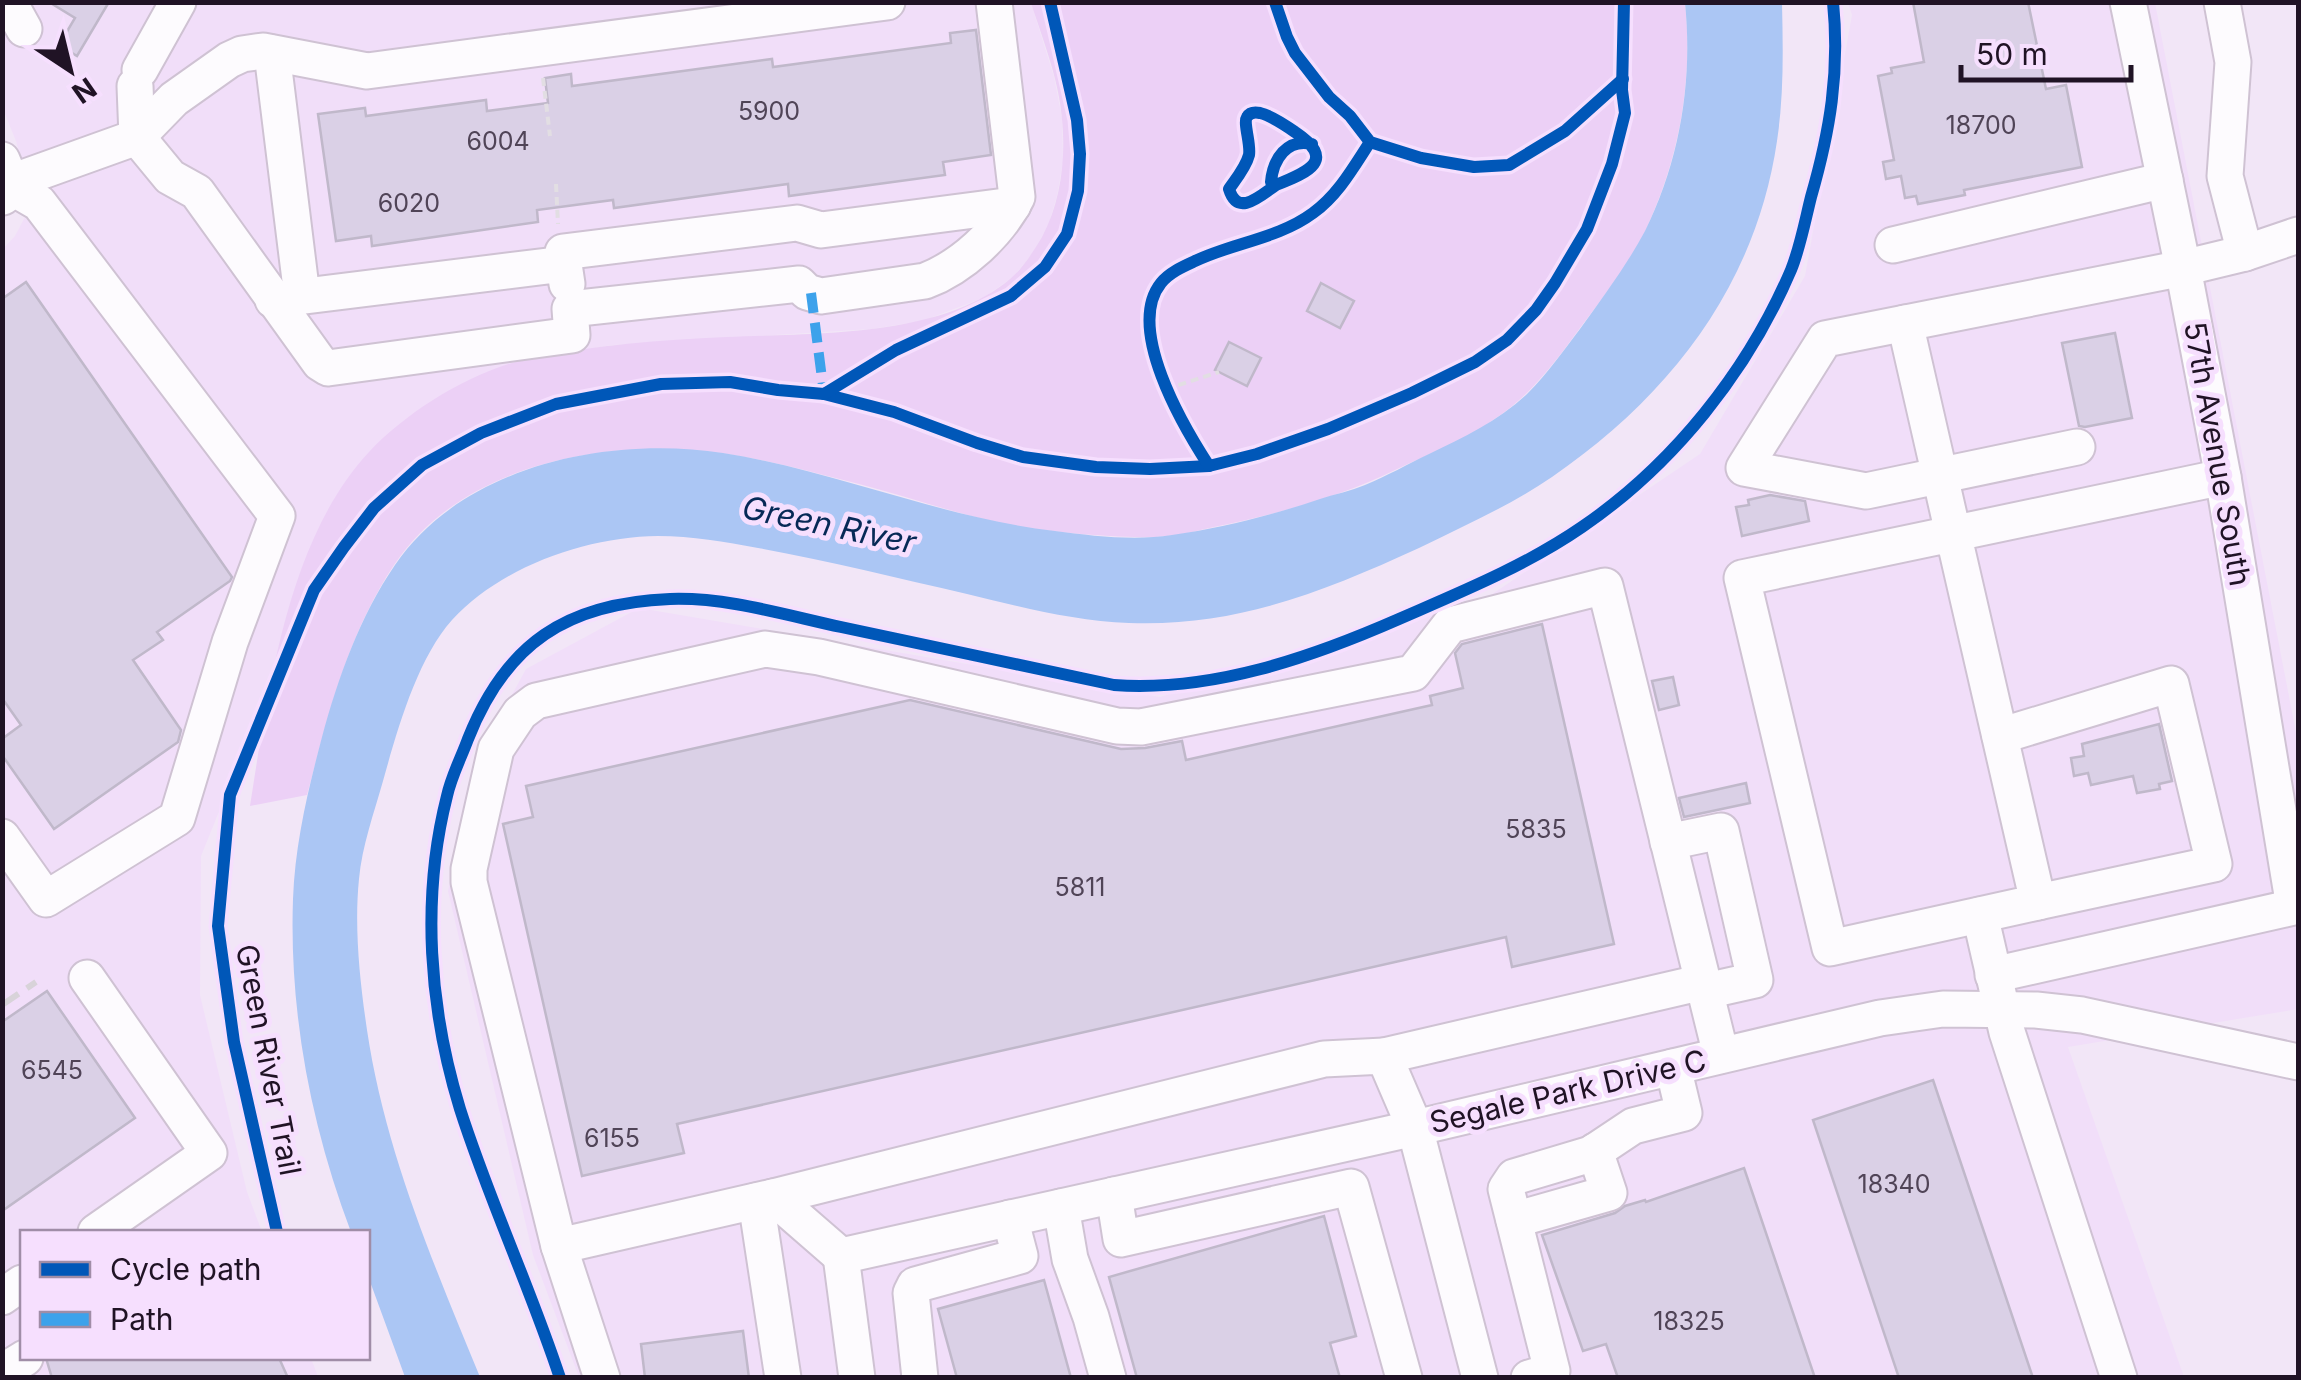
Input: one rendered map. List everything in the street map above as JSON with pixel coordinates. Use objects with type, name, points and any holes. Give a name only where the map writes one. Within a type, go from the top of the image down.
[{"type":"street","points":[[178,2],[137,78],[136,137],[170,178],[197,192],[288,298],[320,363],[328,368],[572,335],[562,252],[797,222],[821,230],[1013,205]]},
{"type":"street","points":[[4,181],[136,137],[174,99],[242,54],[262,51],[366,71],[887,2]]},
{"type":"street","points":[[570,309],[799,284],[807,292],[821,296],[940,276],[989,236],[1016,197],[994,2]]},
{"type":"street","name":"57th Avenue South","points":[[2128,2],[2222,477],[2294,908]]},
{"type":"street","points":[[2222,2],[2232,62],[2225,176],[2245,252]]},
{"type":"street","points":[[272,53],[288,298]]},
{"type":"street","points":[[1893,244],[2165,180]]},
{"type":"street","points":[[2,836],[46,899],[177,818],[230,642],[276,516],[39,204],[4,181]]},
{"type":"street","points":[[2077,447],[1866,491],[1744,468],[1825,339],[2183,268],[2298,236]]},
{"type":"street","points":[[288,298],[564,264]]},
{"type":"street","points":[[1906,323],[2038,902]]},
{"type":"street","points":[[2000,736],[2171,684],[2214,864],[1830,948],[1742,578],[2222,477]]},
{"type":"street","points":[[602,1378],[559,1246],[470,882],[496,749],[520,713],[536,701],[765,649],[1117,726],[1141,727],[1413,673],[1450,625],[1605,586],[1721,1056]]},
{"type":"street","points":[[559,1246],[765,1199],[1324,1059],[1384,1056],[1704,987],[1754,980],[1721,831],[1668,842]]},
{"type":"street","name":"Segale Park Drive C","points":[[842,1256],[1415,1128],[1880,1018],[1943,1009],[2294,908]]},
{"type":"street","points":[[1980,915],[1997,992],[2119,1378]]},
{"type":"street","points":[[88,978],[209,1154],[99,1230]]},
{"type":"street","name":"Segale Park Drive C","points":[[1997,992],[2036,1010],[2082,1015],[2298,1062]]},
{"type":"street","points":[[1384,1056],[1415,1128],[1480,1378]]},
{"type":"street","points":[[1529,1378],[1552,1372],[1506,1189],[1514,1177],[1595,1150],[1634,1126],[1684,1113],[1673,1067]]},
{"type":"street","points":[[1114,1195],[1121,1239],[1352,1187],[1404,1378]]},
{"type":"street","points":[[765,1199],[842,1256],[857,1378]]},
{"type":"street","points":[[765,1199],[783,1378]]},
{"type":"street","points":[[1061,1206],[1070,1259],[1108,1378]]},
{"type":"street","points":[[920,1378],[911,1293],[915,1286],[1020,1256],[1010,1218]]},
{"type":"path","points":[[540,48],[550,136]]},
{"type":"path","points":[[1176,409],[1164,383],[1220,372]]},
{"type":"shaded area","points":[[3,3],[1031,3],[1054,77],[1062,118],[1063,162],[1048,226],[1013,277],[983,298],[922,321],[871,329],[613,345],[528,359],[497,369],[442,395],[392,431],[347,480],[324,519],[302,568],[269,688],[201,856],[200,995],[247,1192],[261,1230],[20,1230],[20,1360],[312,1360],[318,1377],[2,1377],[2,250],[25,217],[28,184],[3,109]]},
{"type":"shaded area","points":[[1031,3],[1685,3],[1687,60],[1682,116],[1668,171],[1648,225],[1608,291],[1521,399],[1447,446],[1373,480],[1306,504],[1185,534],[1146,537],[1011,525],[808,471],[720,453],[631,450],[540,465],[497,481],[458,502],[423,530],[394,565],[364,619],[341,676],[307,795],[250,806],[274,667],[300,573],[318,528],[341,488],[369,452],[423,407],[487,372],[531,358],[603,346],[875,329],[948,312],[981,298],[1015,275],[1048,223],[1058,195],[1062,164],[1058,90]]},
{"type":"shaded area","points":[[1848,3],[2155,3],[2298,743],[2298,1009],[2068,1047],[2184,1377],[579,1377],[533,1255],[448,891],[476,761],[526,669],[639,608],[1160,697],[1485,599],[1700,454],[1805,276],[1852,15]]},
{"type":"water","name":"Green River","points":[[1685,3],[1782,3],[1782,89],[1777,141],[1750,243],[1701,333],[1634,411],[1552,477],[1470,523],[1383,564],[1278,604],[1168,623],[1088,619],[784,553],[658,536],[602,542],[547,558],[495,584],[452,620],[428,655],[402,718],[366,842],[358,898],[364,1012],[386,1120],[413,1207],[480,1377],[405,1377],[370,1281],[370,1230],[350,1230],[314,1110],[299,1027],[293,899],[307,797],[343,670],[382,585],[424,530],[459,503],[499,481],[588,454],[634,449],[723,453],[807,471],[971,516],[1114,537],[1158,537],[1210,529],[1365,485],[1494,420],[1517,403],[1555,362],[1623,269],[1657,204],[1675,148],[1685,91]]},
{"type":"building","points":[[49,2],[109,2],[77,56],[59,45],[75,18]]},
{"type":"building","points":[[1913,2],[2028,2],[2046,89],[2066,85],[2082,167],[1964,190],[1965,195],[1918,204],[1916,196],[1905,198],[1901,176],[1886,179],[1883,162],[1894,160],[1878,76],[1892,73],[1891,68],[1924,62]]},
{"type":"building","points":[[976,30],[991,155],[943,162],[945,175],[789,196],[788,184],[614,208],[613,200],[537,210],[538,222],[372,246],[371,236],[336,241],[318,114],[365,108],[366,116],[486,100],[487,111],[548,103],[545,78],[571,74],[572,86],[772,59],[773,67],[951,43],[950,33]]},
{"type":"building","points":[[26,282],[232,577],[157,632],[163,640],[133,660],[181,730],[178,742],[54,829],[2,755],[2,739],[21,725],[2,698],[2,299]]},
{"type":"building","points":[[1321,283],[1354,301],[1340,328],[1307,311]]},
{"type":"building","points":[[2115,333],[2132,418],[2079,426],[2062,343]]},
{"type":"building","points":[[1229,342],[1261,358],[1247,386],[1215,370]]},
{"type":"building","points":[[1770,495],[1805,501],[1809,521],[1742,536],[1736,507]]},
{"type":"building","points":[[1542,624],[1614,944],[1512,967],[1506,937],[677,1124],[684,1153],[582,1176],[503,824],[533,817],[526,786],[910,700],[1121,749],[1182,741],[1186,760],[1432,705],[1430,696],[1463,688],[1455,653],[1462,644]]},
{"type":"building","points":[[1673,677],[1679,705],[1659,710],[1652,681]]},
{"type":"building","points":[[2159,724],[2172,781],[2159,784],[2160,789],[2137,793],[2133,776],[2091,785],[2088,773],[2074,776],[2071,758],[2084,756],[2082,744]]},
{"type":"building","points":[[1746,783],[1750,803],[1684,817],[1679,798]]},
{"type":"building","points":[[47,991],[135,1118],[2,1211],[2,1022]]},
{"type":"building","points":[[1933,1080],[2033,1378],[1899,1378],[1813,1120]]},
{"type":"building","points":[[1744,1168],[1815,1378],[1618,1378],[1606,1344],[1583,1351],[1542,1235]]},
{"type":"building","points":[[1324,1216],[1356,1336],[1330,1343],[1340,1378],[1137,1378],[1109,1277]]},
{"type":"building","points":[[1044,1280],[1071,1378],[957,1378],[938,1309]]},
{"type":"building","points":[[743,1331],[749,1378],[645,1378],[641,1344]]},
{"type":"building","points":[[47,1360],[280,1360],[288,1378],[52,1378]]},
{"type":"railway","points":[[2,1005],[36,982]]},
{"type":"marked path","points":[[811,293],[824,394]]},
{"type":"cycle path","name":"Green River Trail","points":[[277,1230],[234,1042],[218,926],[230,795],[314,590],[374,508],[422,465],[481,433],[556,404],[661,384],[730,382],[824,394],[896,350],[1011,296],[1045,267],[1067,234],[1078,191],[1077,120],[1050,2]]},
{"type":"cycle path","points":[[1275,2],[1295,53],[1370,142],[1421,158],[1474,167],[1509,165],[1565,131],[1623,79]]},
{"type":"cycle path","points":[[824,394],[894,412],[1023,457],[1096,467],[1150,469],[1209,466],[1257,454],[1412,393],[1475,362],[1507,340],[1536,310],[1587,229],[1612,164],[1625,113],[1624,2]]},
{"type":"cycle path","points":[[560,1378],[460,1109],[441,1032],[432,953],[434,874],[449,789],[483,706],[521,654],[545,634],[600,609],[633,602],[691,599],[756,608],[1114,685],[1187,683],[1260,669],[1331,647],[1516,566],[1582,527],[1647,475],[1704,413],[1753,344],[1794,262],[1823,149],[1834,77],[1833,2]]},
{"type":"cycle path","points":[[1276,185],[1244,203],[1233,198],[1229,189],[1249,155],[1248,115],[1258,113],[1274,118],[1308,142],[1314,150],[1316,158],[1308,170],[1276,185],[1271,182],[1272,174],[1283,152],[1295,144],[1303,143],[1312,144]]},
{"type":"cycle path","points":[[1209,466],[1173,402],[1154,350],[1152,302],[1161,283],[1189,264],[1285,229],[1313,213],[1338,189],[1370,142]]}]
